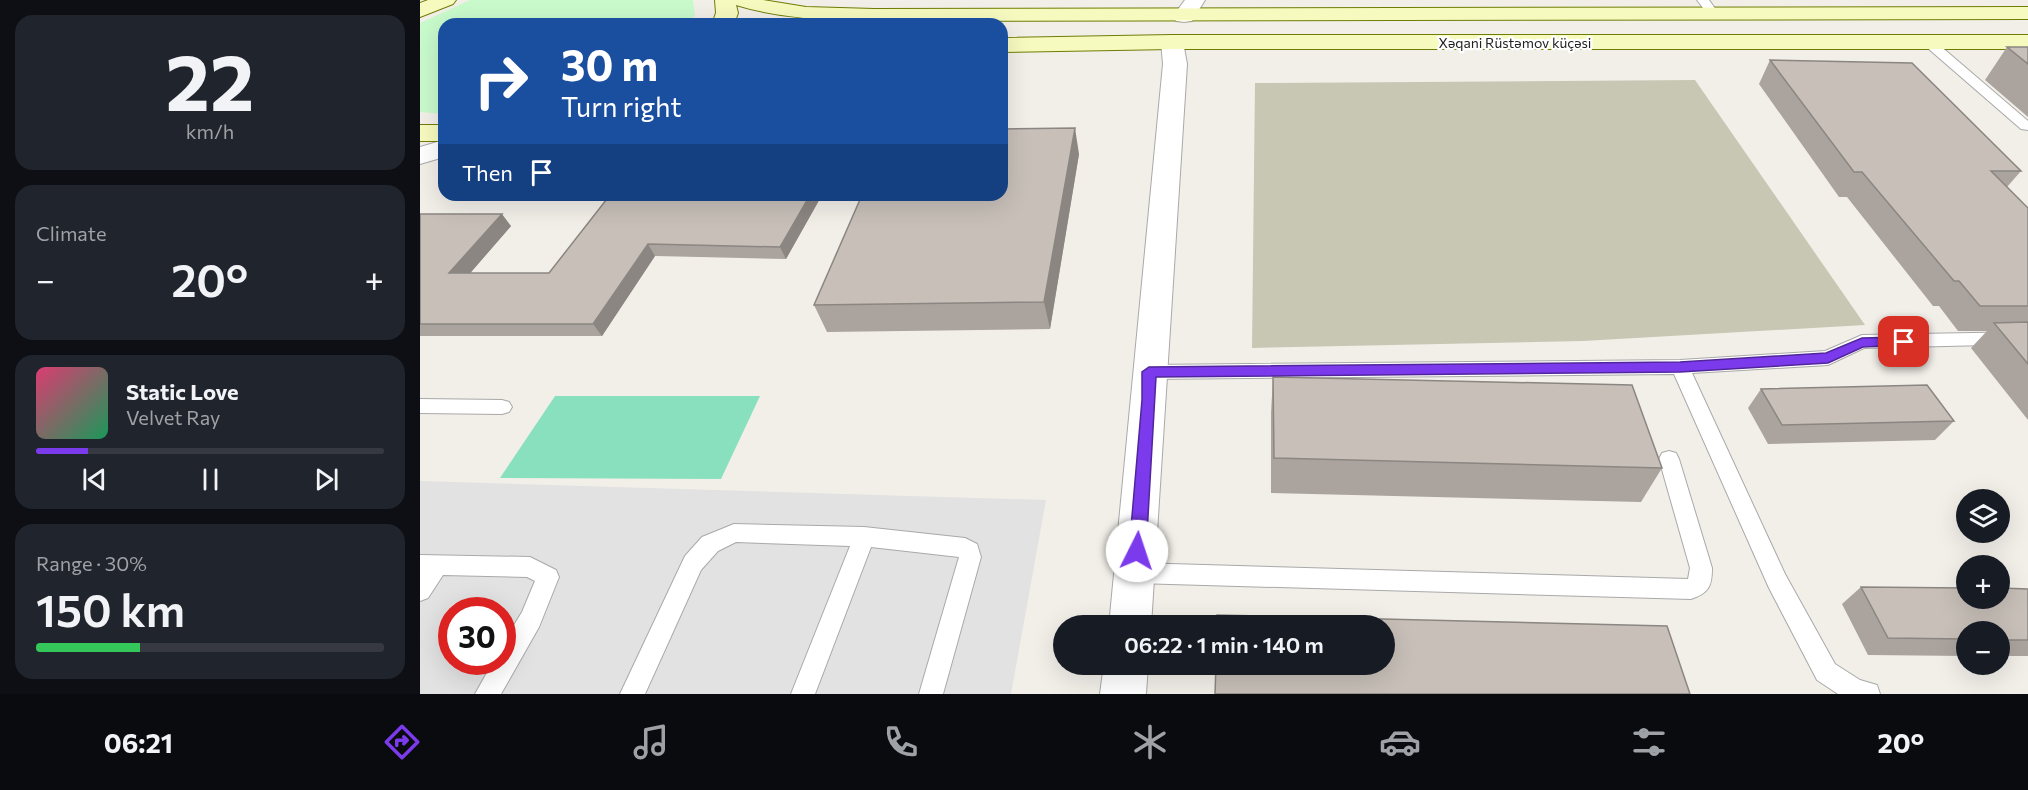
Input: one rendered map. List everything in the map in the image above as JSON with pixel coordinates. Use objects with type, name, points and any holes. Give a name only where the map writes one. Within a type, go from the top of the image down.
[{"type":"main road","points":[[420,11],[446,0]]},
{"type":"main road","points":[[725,0],[727,13],[725,18]]},
{"type":"main road","name":"Xəqani Rüstəmov küçəsi","points":[[741,0],[764,7],[807,13],[1184,20],[2028,42]]},
{"type":"main road","points":[[1184,20],[1708,7],[2028,13]]},
{"type":"main road","name":"Xəqani Rüstəmov küçəsi","points":[[1008,44],[1184,20]]},
{"type":"main road","points":[[420,133],[438,134]]},
{"type":"street","points":[[1131,615],[1174,64],[1184,20]]},
{"type":"street","points":[[420,156],[438,150]]},
{"type":"street","points":[[1124,694],[1125,675]]},
{"type":"lane","points":[[1927,41],[2026,126]]},
{"type":"lane","points":[[1149,372],[1680,367],[1828,358],[1862,342],[2028,338]]},
{"type":"lane","points":[[1680,367],[1777,581],[1826,672],[1855,691],[1868,694]]},
{"type":"lane","points":[[420,406],[502,407]]},
{"type":"lane","points":[[1136,573],[1691,589],[1701,583],[1701,568],[1669,459]]},
{"type":"lane","points":[[632,694],[693,563],[710,544],[734,533],[864,537],[965,548],[969,551],[970,557],[931,694]]},
{"type":"lane","points":[[803,694],[864,537]]},
{"type":"lane","points":[[420,591],[429,565],[530,567],[548,577],[531,619],[487,694]]},
{"type":"shaded area","points":[[1695,80],[1865,325],[1583,341],[1252,348],[1255,83]]},
{"type":"shaded area","points":[[420,481],[1046,500],[1011,694],[420,694]]},
{"type":"green space","points":[[470,0],[693,0],[695,15],[694,18],[438,18],[438,114],[420,112],[420,23]]},
{"type":"green space","points":[[555,396],[760,396],[721,479],[500,478]]},
{"type":"building","points":[[2007,47],[2028,47],[2028,64]]},
{"type":"building","points":[[1770,60],[1912,63],[2021,171],[1991,171],[2028,208],[2028,306],[1980,306],[1959,281],[1954,281],[1862,172],[1854,172]]},
{"type":"building","points":[[1075,128],[1044,302],[814,305],[859,201],[1008,201],[1008,129]]},
{"type":"building","points":[[605,201],[807,201],[780,247],[648,244],[593,324],[420,324],[420,214],[502,214],[449,273],[549,273]]},
{"type":"building","points":[[2028,322],[2028,364],[1994,323]]},
{"type":"building","points":[[1273,377],[1632,385],[1662,468],[1274,458]]},
{"type":"building","points":[[1927,385],[1954,421],[1782,425],[1761,389]]},
{"type":"building","points":[[1861,587],[1956,588],[1956,609],[2010,609],[2010,588],[2028,589],[2028,640],[2010,640],[2010,621],[1956,621],[1956,639],[1888,638]]},
{"type":"building","points":[[1395,619],[1667,626],[1690,694],[1215,694],[1216,675],[1395,675]]},
{"type":"route","points":[[1137,551],[1149,400],[1149,372],[1680,367],[1828,358],[1862,342],[1904,342]]}]
